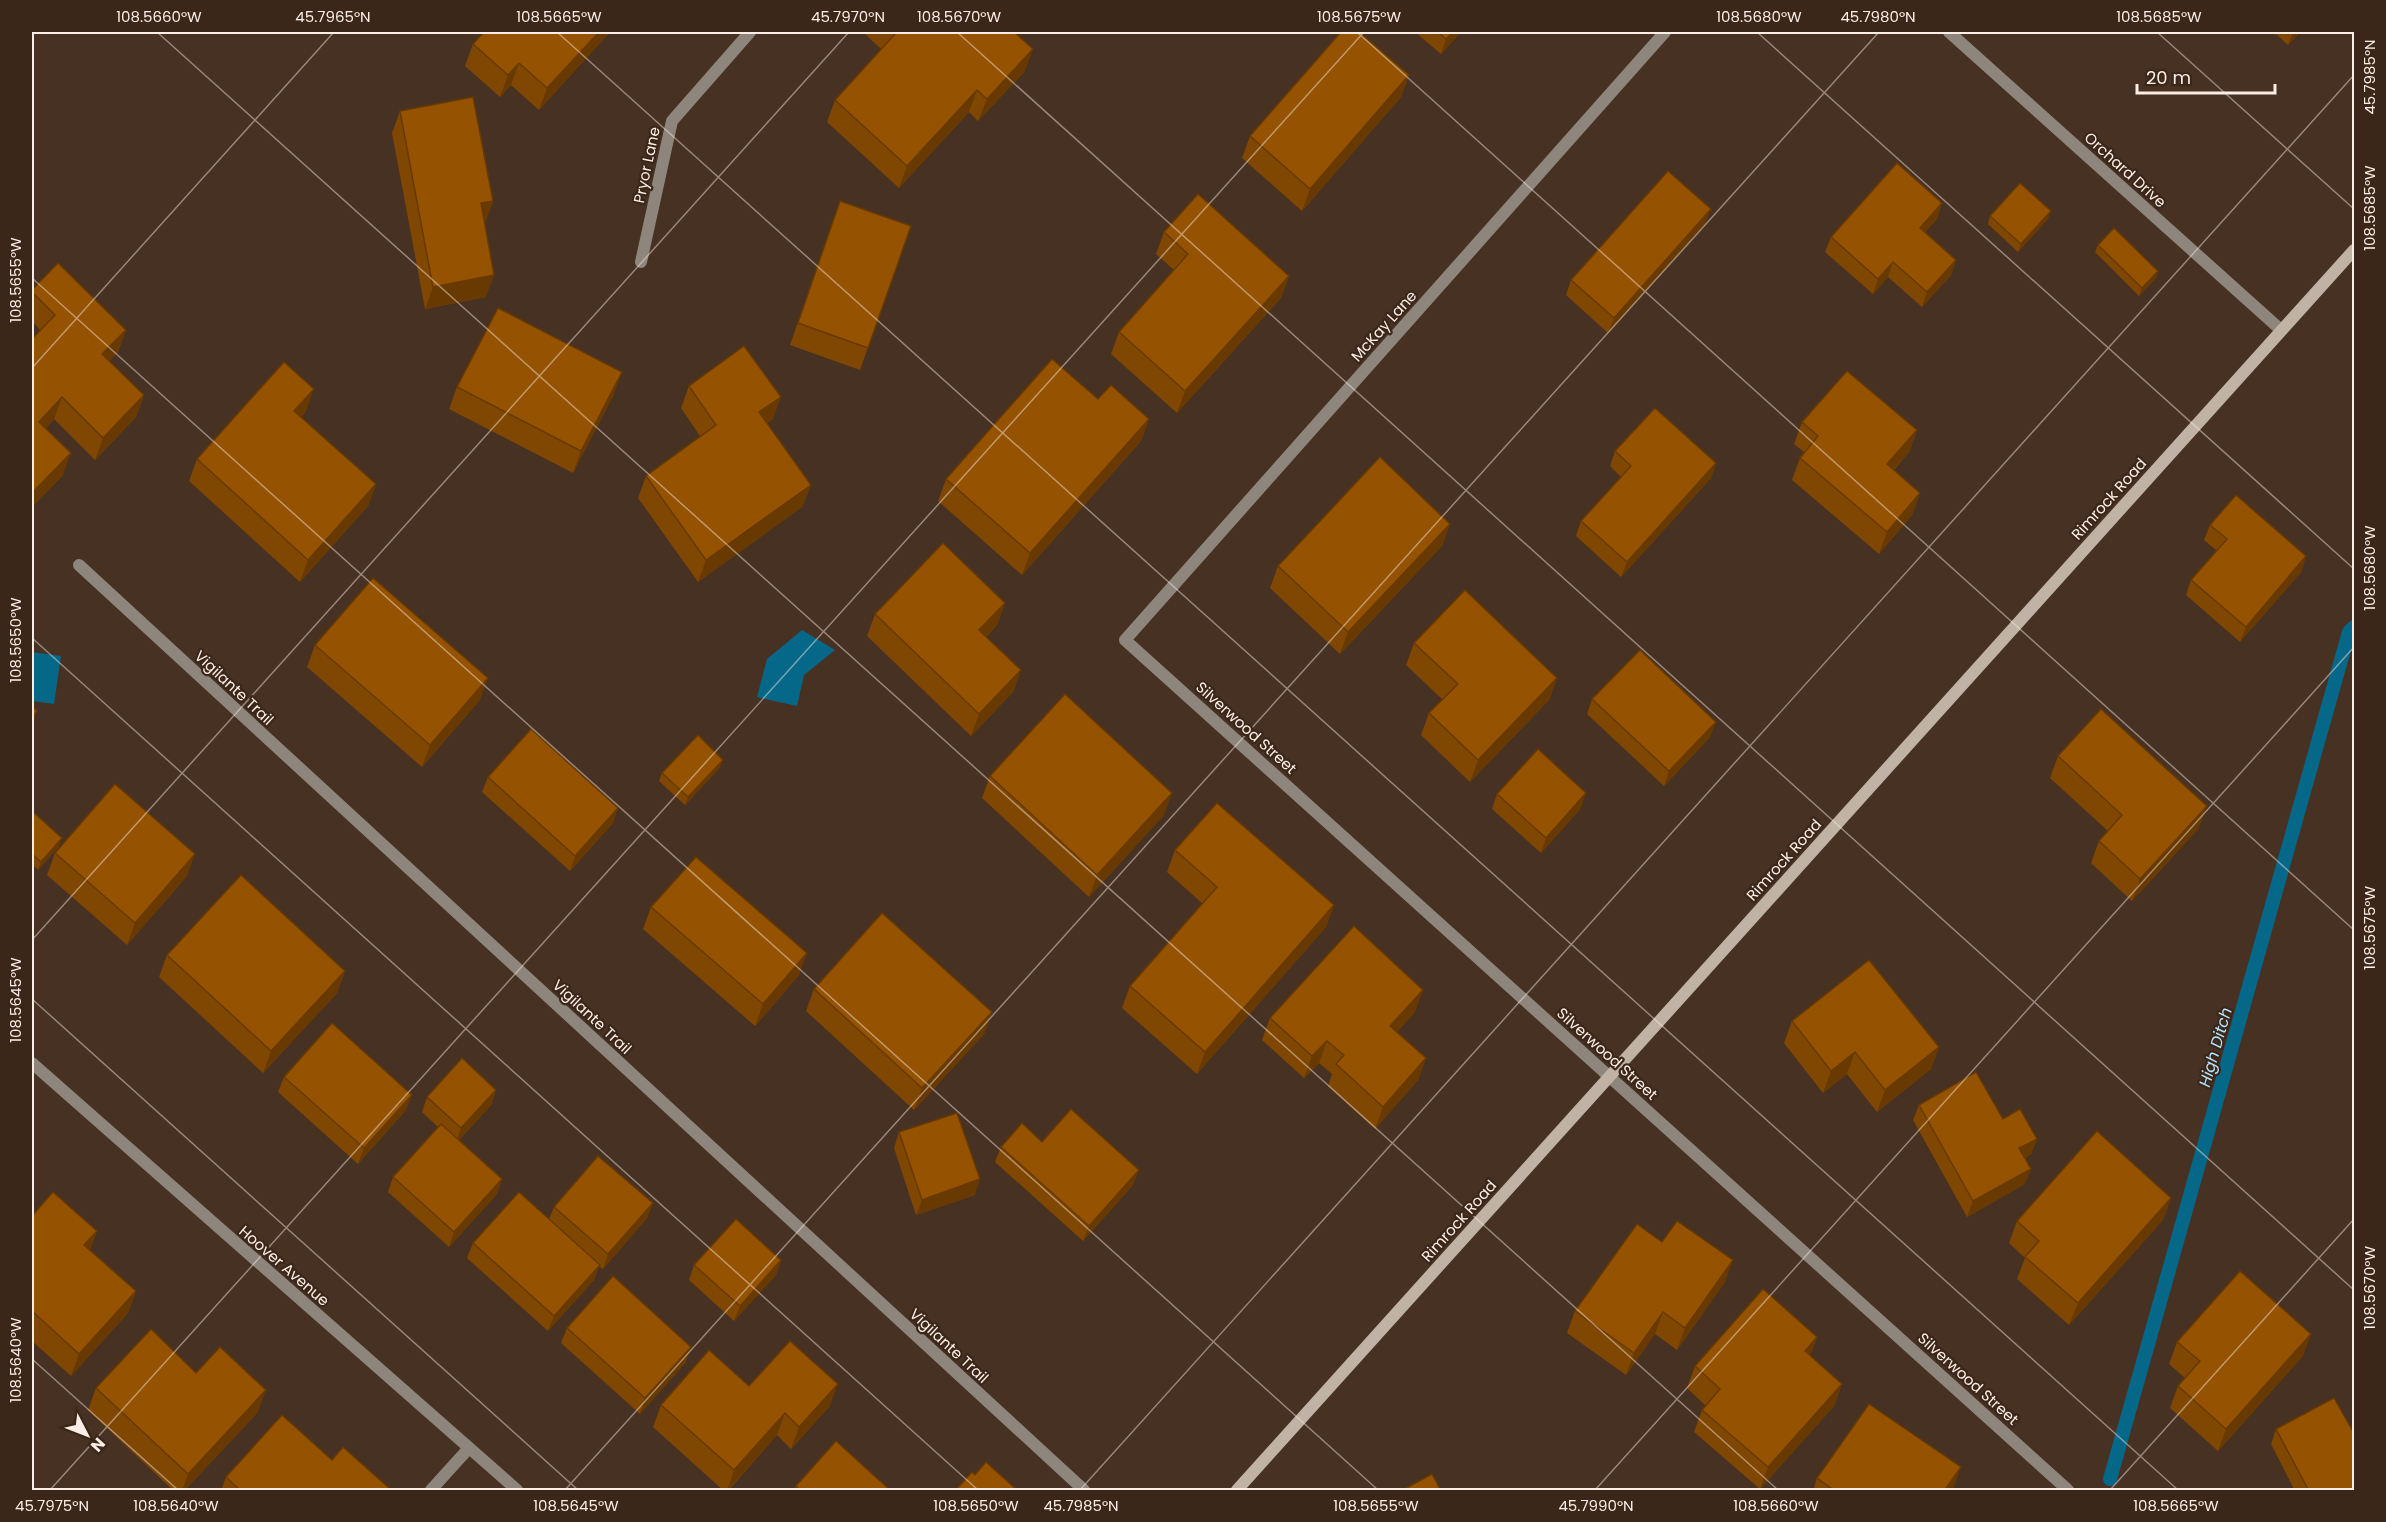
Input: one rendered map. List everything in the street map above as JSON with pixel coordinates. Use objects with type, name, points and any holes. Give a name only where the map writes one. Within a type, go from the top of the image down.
[{"type":"main road","name":"Rimrock Road","points":[[1237,1491],[2355,250]]},
{"type":"street","name":"Pryor Lane","points":[[641,262],[672,122],[750,32]]},
{"type":"street","name":"McKay Lane","points":[[1125,639],[1665,32]]},
{"type":"street","name":"Orchard Drive","points":[[1949,32],[2281,330]]},
{"type":"street","name":"Vigilante Trail","points":[[79,566],[1084,1491]]},
{"type":"street","name":"Silverwood Street","points":[[1125,639],[2068,1491]]},
{"type":"street","name":"Hoover Avenue","points":[[32,1064],[517,1491]]},
{"type":"street","points":[[431,1491],[469,1448]]},
{"type":"water","points":[[802,630],[835,650],[804,675],[797,706],[757,697],[767,659]]},
{"type":"water","points":[[32,652],[61,656],[54,704],[32,701]]},
{"type":"building","points":[[484,32],[599,32],[547,88],[519,63],[508,75],[473,44]]},
{"type":"building","points":[[894,32],[1014,32],[1033,49],[987,99],[977,90],[907,166],[835,100],[896,33]]},
{"type":"building","points":[[1341,32],[1359,32],[1409,75],[1310,189],[1250,136]]},
{"type":"building","points":[[1438,32],[1453,32],[1446,39]]},
{"type":"building","points":[[473,97],[493,201],[481,203],[494,275],[433,287],[400,111]]},
{"type":"building","points":[[1897,163],[1942,203],[1920,228],[1956,260],[1927,292],[1893,262],[1878,279],[1831,237]]},
{"type":"building","points":[[1668,171],[1711,209],[1614,318],[1571,280]]},
{"type":"building","points":[[2020,183],[2051,211],[2021,244],[1990,216]]},
{"type":"building","points":[[1198,194],[1289,276],[1185,391],[1119,332],[1188,254],[1164,232]]},
{"type":"building","points":[[840,201],[911,226],[868,348],[798,323]]},
{"type":"building","points":[[2114,228],[2158,271],[2142,288],[2098,245]]},
{"type":"building","points":[[58,263],[126,330],[102,354],[144,395],[103,438],[62,397],[39,422],[71,453],[32,493],[32,339],[55,315],[32,290]]},
{"type":"building","points":[[498,308],[622,372],[581,451],[457,387]]},
{"type":"building","points":[[744,346],[781,397],[759,412],[811,485],[706,560],[646,476],[716,425],[689,386]]},
{"type":"building","points":[[1052,359],[1098,399],[1111,385],[1149,419],[1030,553],[946,479]]},
{"type":"building","points":[[284,362],[314,389],[294,411],[376,484],[308,560],[197,459]]},
{"type":"building","points":[[1847,371],[1917,430],[1887,464],[1920,493],[1887,532],[1800,458],[1818,436],[1802,422]]},
{"type":"building","points":[[1655,408],[1716,463],[1627,562],[1581,521],[1631,466],[1615,451]]},
{"type":"building","points":[[1380,457],[1450,524],[1348,632],[1278,566]]},
{"type":"building","points":[[2236,495],[2306,556],[2246,627],[2191,580],[2227,539],[2210,525]]},
{"type":"building","points":[[943,543],[1005,603],[979,630],[1021,670],[979,714],[875,614]]},
{"type":"building","points":[[373,578],[488,678],[430,745],[315,645]]},
{"type":"building","points":[[1465,590],[1557,678],[1478,760],[1429,713],[1458,684],[1414,643]]},
{"type":"building","points":[[1640,650],[1716,722],[1669,771],[1592,699]]},
{"type":"building","points":[[1065,694],[1172,793],[1097,875],[990,776]]},
{"type":"building","points":[[32,706],[37,711],[32,718]]},
{"type":"building","points":[[2101,709],[2207,806],[2140,879],[2099,841],[2122,815],[2058,756]]},
{"type":"building","points":[[531,729],[618,808],[575,856],[488,777]]},
{"type":"building","points":[[698,735],[723,760],[688,797],[662,773]]},
{"type":"building","points":[[1538,749],[1586,793],[1546,838],[1497,794]]},
{"type":"building","points":[[115,784],[195,854],[135,923],[55,853]]},
{"type":"building","points":[[1217,803],[1334,905],[1205,1052],[1130,986],[1217,887],[1175,850]]},
{"type":"building","points":[[32,811],[62,838],[41,862],[32,854]]},
{"type":"building","points":[[696,857],[807,953],[763,1004],[651,907]]},
{"type":"building","points":[[241,875],[345,971],[271,1051],[167,955]]},
{"type":"building","points":[[882,913],[992,1012],[922,1088],[814,989]]},
{"type":"building","points":[[1354,926],[1423,990],[1390,1026],[1426,1058],[1383,1107],[1336,1064],[1344,1055],[1327,1041],[1312,1056],[1270,1018]]},
{"type":"building","points":[[1869,960],[1939,1047],[1885,1090],[1855,1052],[1831,1071],[1792,1021]]},
{"type":"building","points":[[332,1023],[412,1095],[364,1148],[284,1077]]},
{"type":"building","points":[[462,1058],[496,1090],[461,1128],[427,1097]]},
{"type":"building","points":[[1976,1072],[2003,1119],[2020,1109],[2037,1139],[2019,1148],[2031,1169],[1973,1201],[1919,1105]]},
{"type":"building","points":[[1071,1109],[1139,1170],[1089,1226],[1001,1147],[1022,1123],[1042,1142]]},
{"type":"building","points":[[957,1113],[980,1179],[922,1200],[899,1132]]},
{"type":"building","points":[[441,1124],[502,1179],[454,1232],[393,1177]]},
{"type":"building","points":[[2097,1131],[2171,1198],[2078,1303],[2025,1257],[2039,1241],[2017,1221]]},
{"type":"building","points":[[598,1156],[653,1203],[608,1254],[554,1207]]},
{"type":"building","points":[[53,1192],[97,1231],[84,1245],[136,1291],[79,1354],[32,1311],[32,1216]]},
{"type":"building","points":[[519,1192],[600,1265],[554,1316],[473,1243]]},
{"type":"building","points":[[736,1219],[781,1260],[740,1306],[694,1265]]},
{"type":"building","points":[[1677,1221],[1733,1260],[1685,1328],[1663,1312],[1634,1353],[1575,1311],[1637,1224],[1662,1242]]},
{"type":"building","points":[[2240,1271],[2311,1334],[2226,1429],[2178,1386],[2200,1361],[2177,1342]]},
{"type":"building","points":[[613,1276],[691,1347],[645,1398],[567,1328]]},
{"type":"building","points":[[1763,1289],[1817,1337],[1805,1351],[1842,1384],[1768,1467],[1702,1410],[1720,1389],[1695,1366]]},
{"type":"building","points":[[151,1329],[196,1373],[220,1347],[266,1390],[188,1474],[96,1388]]},
{"type":"building","points":[[790,1341],[838,1384],[799,1427],[785,1413],[734,1470],[661,1405],[709,1350],[749,1386]]},
{"type":"building","points":[[2334,1398],[2355,1435],[2355,1491],[2309,1491],[2276,1429]]},
{"type":"building","points":[[1869,1404],[1961,1467],[1944,1491],[1835,1491],[1817,1478]]},
{"type":"building","points":[[282,1415],[332,1460],[343,1447],[390,1489],[389,1491],[241,1491],[226,1477]]},
{"type":"building","points":[[836,1441],[891,1491],[801,1491],[796,1486]]},
{"type":"building","points":[[986,1462],[1018,1491],[955,1491],[972,1472],[975,1475]]},
{"type":"building","points":[[1432,1474],[1441,1491],[1401,1491]]},
{"type":"waterway","name":"High Ditch","points":[[2110,1479],[2349,632],[2354,627]]}]
